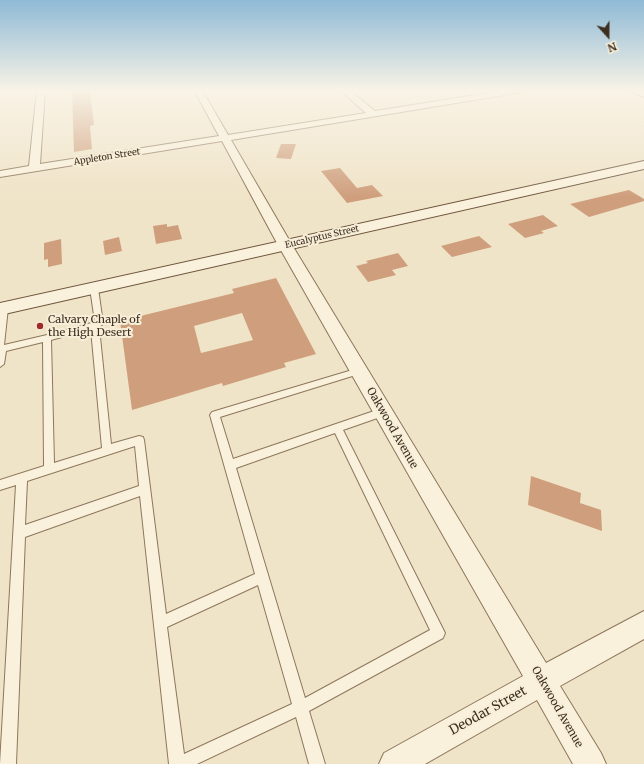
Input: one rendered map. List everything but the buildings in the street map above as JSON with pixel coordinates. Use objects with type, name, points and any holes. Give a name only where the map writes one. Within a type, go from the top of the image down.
[{"type":"main road","name":"Eucalyptus Street","points":[[2,309],[644,165]]},
{"type":"street","points":[[34,169],[38,126]]},
{"type":"street","name":"Oakwood Avenue","points":[[219,126],[285,245],[590,764]]},
{"type":"street","name":"Appleton Street","points":[[0,174],[301,126]]},
{"type":"street","name":"Deodar Street","points":[[395,764],[644,624]]},
{"type":"lane","points":[[1,349],[99,324],[94,288]]},
{"type":"lane","points":[[0,364],[2,309]]},
{"type":"lane","points":[[95,326],[107,450]]},
{"type":"lane","points":[[47,338],[49,469]]},
{"type":"lane","points":[[317,764],[215,415],[359,371]]},
{"type":"lane","points":[[230,465],[383,412]]},
{"type":"lane","points":[[0,485],[139,440],[179,764],[300,708],[438,633],[337,428]]},
{"type":"lane","points":[[8,764],[22,478]]},
{"type":"lane","points":[[19,533],[144,489]]},
{"type":"lane","points":[[161,623],[262,577]]},
{"type":"place","name":"Calvary Chaple of the High Desert","points":[[40,326]]}]
